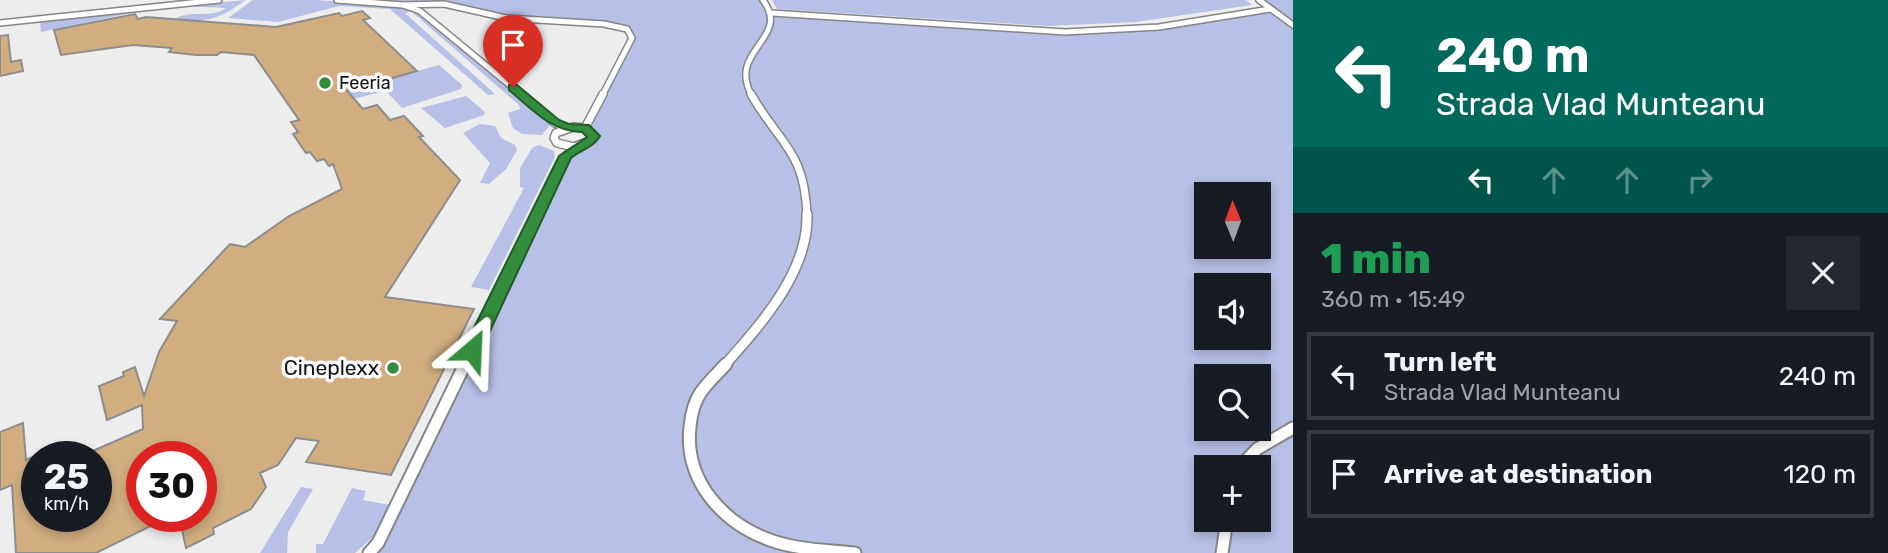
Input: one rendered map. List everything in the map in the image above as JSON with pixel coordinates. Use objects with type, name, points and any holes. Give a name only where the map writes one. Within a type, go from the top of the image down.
[{"type":"street","points":[[0,23],[219,0]]},
{"type":"street","points":[[337,0],[454,6],[506,18],[604,23],[627,29],[632,38],[585,128]]},
{"type":"street","points":[[763,0],[772,13],[770,29],[752,56],[745,74],[748,89],[789,145],[801,173],[806,207],[801,252],[795,271],[778,302],[700,393],[691,410],[689,457],[699,484],[715,506],[737,525],[772,540],[855,553]]},
{"type":"street","points":[[1259,0],[1293,25]]},
{"type":"street","points":[[403,5],[422,9],[436,6]]},
{"type":"street","points":[[429,16],[436,6]]},
{"type":"street","points":[[375,550],[564,151],[588,144],[593,138],[592,132],[585,128],[555,122],[422,9]]},
{"type":"street","points":[[772,13],[1065,32],[1159,27],[1270,9]]},
{"type":"street","points":[[558,131],[590,116]]},
{"type":"street","points":[[555,122],[558,131],[555,140],[564,151]]},
{"type":"street","points":[[1251,455],[1293,428]]},
{"type":"street","points":[[1222,553],[1225,532]]},
{"type":"shaded area","points":[[246,0],[213,18],[175,19],[214,13],[226,8],[183,6]]},
{"type":"shaded area","points":[[253,0],[316,0],[397,5],[337,0],[763,0],[773,13],[1065,32],[1159,27],[1269,9],[1259,0],[1293,0],[1293,553],[372,553],[570,147],[593,138],[579,127],[590,116],[632,38],[623,27],[521,20],[462,7],[401,5],[421,14],[551,124],[542,135],[522,134],[513,128],[508,113],[520,109],[519,105],[411,11],[405,13],[495,94],[488,95],[390,9],[339,6],[278,22],[228,18]]},
{"type":"shaded area","points":[[772,0],[1246,0],[1252,5],[1136,22],[1048,26],[777,9]]},
{"type":"shaded area","points":[[150,9],[41,32],[40,23],[45,20]]},
{"type":"shaded area","points":[[439,65],[462,85],[461,89],[402,108],[386,91],[340,102],[334,94]]},
{"type":"shaded area","points":[[466,96],[485,112],[484,115],[445,128],[421,108]]},
{"type":"shaded area","points":[[480,124],[495,126],[501,138],[515,145],[517,150],[506,169],[489,184],[480,183],[490,163],[463,133]]},
{"type":"shaded area","points":[[539,145],[554,151],[555,157],[489,290],[471,287],[524,188],[520,187],[520,168],[532,148]]},
{"type":"shaded area","points":[[301,487],[313,489],[288,532],[287,553],[260,553]]},
{"type":"shaded area","points":[[352,488],[366,491],[363,500],[390,505],[374,536],[355,553],[316,553],[316,544],[323,544]]},
{"type":"building","points":[[362,11],[370,18],[363,20],[417,71],[347,91],[363,109],[377,105],[390,120],[404,116],[423,136],[419,137],[460,180],[385,297],[474,309],[391,475],[306,462],[319,441],[296,438],[278,465],[260,473],[266,487],[251,509],[217,526],[217,441],[126,441],[126,532],[139,532],[96,553],[16,553],[12,485],[0,490],[0,432],[23,423],[21,532],[112,532],[112,443],[143,429],[142,405],[107,420],[99,386],[124,376],[123,372],[135,367],[144,396],[159,352],[177,321],[160,319],[230,244],[245,247],[289,216],[342,189],[333,164],[329,166],[324,159],[317,161],[310,152],[306,153],[293,134],[298,132],[291,122],[299,120],[254,55],[221,52],[217,55],[196,55],[169,52],[172,48],[133,45],[61,55],[54,30],[135,14],[138,19],[146,17],[276,27],[339,13],[342,16]]},
{"type":"building","points":[[8,35],[11,62],[21,60],[23,71],[0,76],[0,36]]},
{"type":"building","points":[[182,532],[214,532],[214,534],[186,548]]},
{"type":"place","name":"Feeria","points":[[325,83]]},
{"type":"place","name":"Cineplexx","points":[[393,368]]},
{"type":"route","points":[[472,350],[566,156],[591,142],[594,136],[585,128],[567,128],[555,122],[513,87]]}]
